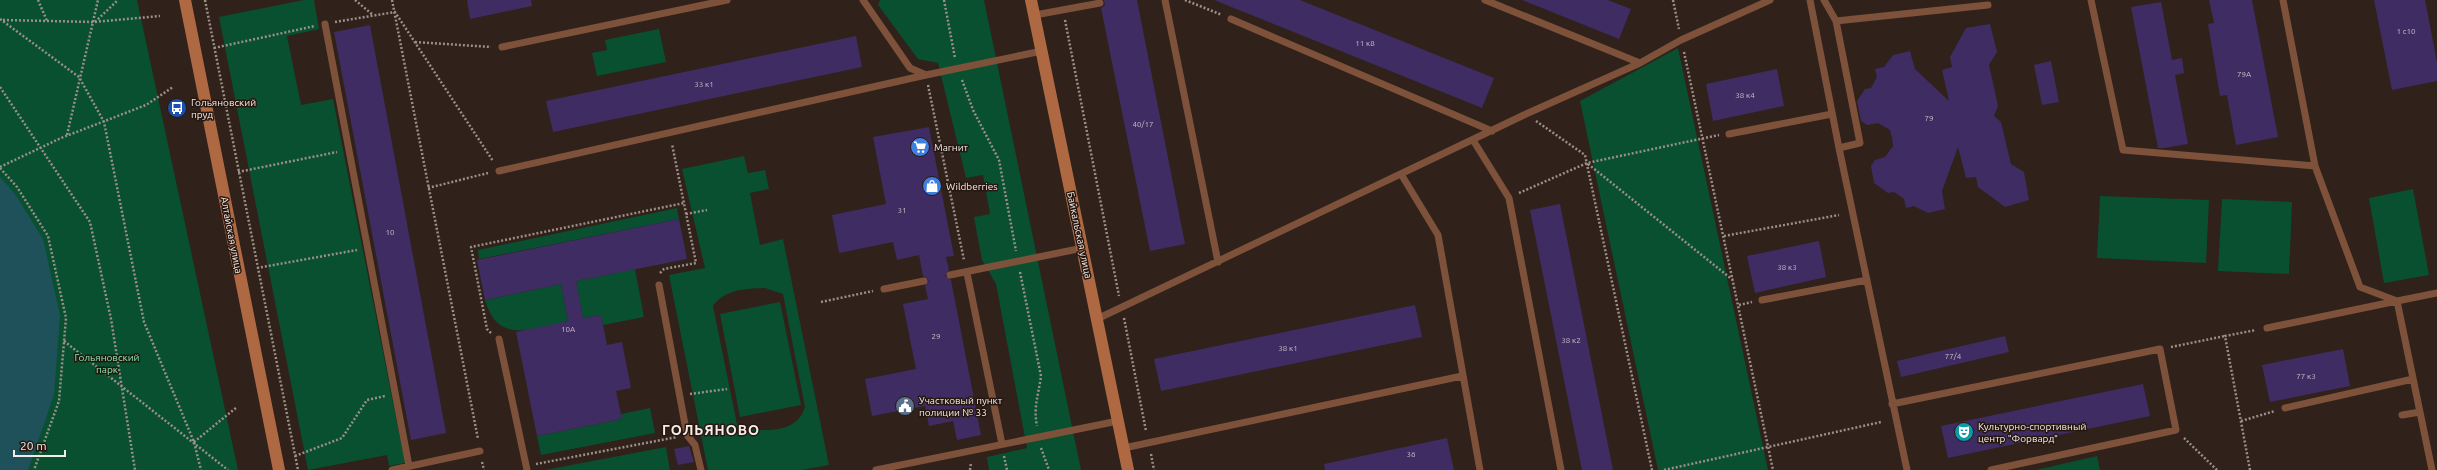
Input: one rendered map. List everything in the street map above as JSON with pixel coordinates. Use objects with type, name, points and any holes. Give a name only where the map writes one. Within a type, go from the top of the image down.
[{"type":"street","name":"Алтайская улица","points":[[185,0],[279,470]]},
{"type":"street","name":"Байкальская улица","points":[[1032,0],[1128,470]]},
{"type":"lane","points":[[502,47],[727,0]]},
{"type":"lane","points":[[863,0],[910,68],[926,75]]},
{"type":"lane","points":[[1165,0],[1218,262]]},
{"type":"lane","points":[[1485,0],[1640,63]]},
{"type":"lane","points":[[1097,319],[1122,309],[1526,114],[1640,63],[1681,40],[1770,0]]},
{"type":"lane","points":[[1810,0],[1866,280],[1907,470]]},
{"type":"lane","points":[[1824,0],[1836,22],[1860,144],[1839,148]]},
{"type":"lane","points":[[2091,0],[2123,150],[2315,166]]},
{"type":"lane","points":[[2283,0],[2315,166],[2360,287],[2397,301]]},
{"type":"lane","points":[[1035,15],[1100,3]]},
{"type":"lane","points":[[1836,22],[1988,5]]},
{"type":"lane","points":[[1231,19],[1492,131]]},
{"type":"lane","points":[[325,24],[409,466]]},
{"type":"lane","points":[[499,171],[926,75],[1042,52]]},
{"type":"lane","points":[[1729,134],[1832,114]]},
{"type":"lane","points":[[1473,140],[1509,198],[1561,470]]},
{"type":"lane","points":[[1401,174],[1438,235],[1480,470]]},
{"type":"lane","points":[[950,275],[967,273],[1083,248]]},
{"type":"lane","points":[[967,273],[1002,444]]},
{"type":"lane","points":[[1762,300],[1866,280]]},
{"type":"lane","points":[[884,289],[924,281]]},
{"type":"lane","points":[[659,285],[687,435],[695,445],[701,470]]},
{"type":"lane","points":[[2267,328],[2437,293]]},
{"type":"lane","points":[[2397,301],[2432,470]]},
{"type":"lane","points":[[499,339],[526,468]]},
{"type":"lane","points":[[1892,404],[2160,350],[2176,430],[1991,470]]},
{"type":"lane","points":[[1124,448],[1462,376]]},
{"type":"lane","points":[[2285,408],[2413,379]]},
{"type":"lane","points":[[2402,415],[2420,412]]},
{"type":"lane","points":[[876,470],[1118,421]]},
{"type":"lane","points":[[392,470],[480,451]]},
{"type":"path","points":[[38,0],[47,21]]},
{"type":"path","points":[[67,135],[79,77],[94,22],[98,0]]},
{"type":"path","points":[[94,22],[118,0]]},
{"type":"path","points":[[205,0],[298,470]]},
{"type":"path","points":[[356,0],[374,16]]},
{"type":"path","points":[[392,0],[484,470]]},
{"type":"path","points":[[944,0],[958,69],[973,110],[998,160],[1041,376],[1039,391],[1035,402],[1042,454],[1049,470]]},
{"type":"path","points":[[1185,0],[1231,19]]},
{"type":"path","points":[[1673,0],[1773,470]]},
{"type":"path","points":[[1063,10],[1154,470]]},
{"type":"path","points":[[214,48],[325,24],[395,12]]},
{"type":"path","points":[[395,12],[499,171],[428,188]]},
{"type":"path","points":[[1,20],[94,22],[160,16]]},
{"type":"path","points":[[1,20],[79,77],[104,122],[144,322],[194,442],[201,470]]},
{"type":"path","points":[[414,42],[502,47]]},
{"type":"path","points":[[926,75],[967,273]]},
{"type":"path","points":[[0,87],[90,222],[111,319],[120,386],[129,421],[136,470]]},
{"type":"path","points":[[34,470],[59,401],[66,318],[48,236],[17,187],[0,168],[67,135],[146,105],[173,87]]},
{"type":"path","points":[[1526,114],[1585,155],[1652,470]]},
{"type":"path","points":[[659,285],[658,276],[664,270],[696,263],[669,132]]},
{"type":"path","points":[[1509,198],[1587,163],[1703,137],[1729,134]]},
{"type":"path","points":[[238,172],[349,149]]},
{"type":"path","points":[[1587,163],[1734,281]]},
{"type":"path","points":[[499,339],[487,329],[471,247],[684,203]]},
{"type":"path","points":[[686,214],[707,210]]},
{"type":"path","points":[[1724,236],[1839,215]]},
{"type":"path","points":[[257,268],[368,248]]},
{"type":"path","points":[[821,302],[884,289]]},
{"type":"path","points":[[2160,350],[2267,328]]},
{"type":"path","points":[[2225,336],[2250,470]]},
{"type":"path","points":[[64,341],[228,470]]},
{"type":"path","points":[[680,396],[727,389]]},
{"type":"path","points":[[295,456],[342,438],[367,400],[396,394]]},
{"type":"path","points":[[194,442],[237,407]]},
{"type":"path","points":[[2241,421],[2285,408]]},
{"type":"path","points":[[1664,470],[1881,422]]},
{"type":"path","points":[[2176,430],[2217,470]]},
{"type":"path","points":[[526,468],[687,435]]},
{"type":"green space","name":"Гольяновcкий парк","points":[[0,0],[137,0],[238,470],[0,470]]},
{"type":"green space","points":[[304,0],[314,0],[319,29],[287,36],[301,105],[333,99],[405,463],[389,466],[387,455],[308,470],[219,17]]},
{"type":"green space","points":[[880,0],[984,0],[1081,470],[989,470],[987,457],[1027,448],[996,284],[982,260],[974,217],[990,214],[983,175],[966,178],[938,63],[918,59],[878,5]]},
{"type":"green space","points":[[659,29],[666,62],[597,76],[592,53],[607,50],[605,40]]},
{"type":"green space","points":[[1678,48],[1768,470],[1658,470],[1580,101]]},
{"type":"green space","points":[[744,156],[748,173],[765,170],[769,189],[750,193],[760,245],[783,239],[829,465],[802,470],[708,470],[669,275],[705,268],[682,169]],"holes":[[[765,288],[783,294],[805,407],[801,416],[794,423],[786,427],[766,430],[746,427],[737,424],[713,306],[724,296],[736,291]]]},
{"type":"green space","points":[[2413,189],[2429,275],[2384,283],[2369,198]]},
{"type":"green space","points":[[2100,196],[2209,200],[2206,263],[2097,258]]},
{"type":"green space","points":[[2222,199],[2292,202],[2289,274],[2218,271]]},
{"type":"green space","points":[[677,208],[679,219],[479,259],[478,250]]},
{"type":"green space","points":[[635,269],[644,317],[603,325],[601,315],[583,318],[576,281]]},
{"type":"green space","points":[[561,284],[568,321],[530,330],[508,329],[499,324],[491,314],[485,300]]},
{"type":"green space","points":[[780,302],[801,405],[740,417],[720,314]]},
{"type":"green space","points":[[650,408],[655,433],[541,455],[537,436],[622,419],[621,414]]},
{"type":"green space","points":[[666,447],[670,470],[545,470]]},
{"type":"green space","points":[[2097,456],[2100,470],[2036,470]]},
{"type":"water","points":[[0,177],[15,194],[43,239],[60,315],[54,395],[28,470],[0,470]]},
{"type":"building","points":[[467,0],[531,0],[532,6],[470,19]]},
{"type":"building","points":[[1104,0],[1137,0],[1185,244],[1150,251],[1101,8],[1105,5]]},
{"type":"building","points":[[1214,0],[1300,0],[1494,78],[1482,108]]},
{"type":"building","points":[[1522,0],[1608,0],[1631,9],[1619,39]]},
{"type":"building","points":[[2209,0],[2252,0],[2278,137],[2236,145],[2227,95],[2220,96],[2208,24],[2214,23]]},
{"type":"building","points":[[2374,0],[2425,0],[2437,62],[2437,81],[2392,90]]},
{"type":"building","points":[[2161,2],[2172,60],[2182,58],[2184,73],[2175,75],[2188,144],[2158,148],[2131,7]]},
{"type":"building","points":[[1990,24],[1997,52],[1989,65],[1998,106],[1994,116],[2001,122],[2011,164],[2024,172],[2029,200],[2005,207],[1978,187],[1976,177],[1966,178],[1958,147],[1942,191],[1945,209],[1928,213],[1914,206],[1906,208],[1904,199],[1894,192],[1888,193],[1874,183],[1871,166],[1875,160],[1885,157],[1893,146],[1892,138],[1890,130],[1878,123],[1867,125],[1861,121],[1857,101],[1865,89],[1871,88],[1877,77],[1875,69],[1884,67],[1893,55],[1910,51],[1915,69],[1949,101],[1942,70],[1952,67],[1950,57],[1966,28]]},
{"type":"building","points":[[370,25],[446,433],[411,440],[334,32]]},
{"type":"building","points":[[856,36],[862,67],[553,132],[546,101]]},
{"type":"building","points":[[2051,61],[2059,102],[2042,105],[2034,65]]},
{"type":"building","points":[[1777,69],[1784,106],[1713,121],[1706,84]]},
{"type":"building","points":[[929,127],[954,256],[946,257],[949,270],[945,276],[951,280],[981,435],[957,440],[953,421],[929,426],[925,406],[872,416],[865,379],[916,369],[903,304],[928,299],[925,286],[929,280],[923,276],[919,255],[897,260],[893,242],[839,253],[832,215],[886,204],[873,137]]},
{"type":"building","points":[[1560,204],[1613,470],[1582,470],[1530,210]]},
{"type":"building","points":[[679,219],[687,259],[576,281],[583,318],[601,315],[607,345],[622,342],[631,388],[616,391],[622,419],[537,436],[516,332],[568,321],[561,284],[485,300],[477,260]]},
{"type":"building","points":[[1819,241],[1826,277],[1755,293],[1747,256]]},
{"type":"building","points":[[1415,305],[1422,337],[1161,391],[1154,359]]},
{"type":"building","points":[[2005,336],[2009,352],[1901,377],[1897,361]]},
{"type":"building","points":[[2343,349],[2350,386],[2270,402],[2262,365]]},
{"type":"building","points":[[2143,384],[2150,416],[1948,458],[1941,426]]},
{"type":"building","points":[[1447,438],[1454,470],[1325,470],[1324,464]]},
{"type":"building","points":[[689,446],[694,462],[678,465],[674,449]]},
{"type":"place","name":"Гольяновский пруд","points":[[177,108]]},
{"type":"place","name":"Магнит","points":[[920,147]]},
{"type":"place","name":"Wildberries","points":[[932,186]]},
{"type":"place","name":"Участковый пункт полиции № 33","points":[[905,406]]},
{"type":"place","name":"Культурно-спортивный центр \"Форвард\"","points":[[1964,432]]},
{"type":"district","name":"ГОЛЬЯНОВО","points":[[711,430]]}]
